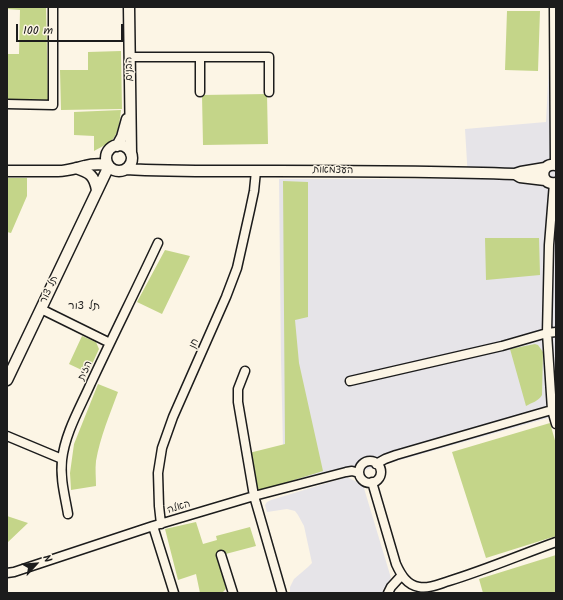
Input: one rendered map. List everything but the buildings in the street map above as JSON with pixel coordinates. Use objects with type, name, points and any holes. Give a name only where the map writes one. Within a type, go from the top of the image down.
[{"type":"street","points":[[7,104],[53,104],[53,7]]},
{"type":"street","name":"הבנים","points":[[129,7],[132,157]]},
{"type":"street","points":[[554,7],[552,165],[543,172],[543,175],[552,182],[548,246],[547,333],[556,424]]},
{"type":"street","points":[[130,57],[270,57],[270,92]]},
{"type":"street","points":[[200,57],[200,92]]},
{"type":"street","name":"הבנים","points":[[117,146],[124,130],[130,108]]},
{"type":"street","points":[[117,146],[126,147],[129,150],[132,157],[129,167],[115,168],[106,160],[108,152],[113,147],[117,146]]},
{"type":"street","name":"העצמאות","points":[[80,167],[108,152]]},
{"type":"street","name":"העצמאות","points":[[132,157],[136,164],[151,171]]},
{"type":"street","name":"העצמאות","points":[[7,171],[58,171],[93,165],[151,171],[466,172],[515,174],[552,165]]},
{"type":"street","points":[[80,167],[93,177],[97,190]]},
{"type":"street","name":"תל צור","points":[[7,380],[97,190],[115,168]]},
{"type":"street","name":"תל צור","points":[[92,200],[115,168]]},
{"type":"street","name":"חן","points":[[161,524],[158,473],[162,448],[173,417],[226,297],[237,268],[254,191],[256,171]]},
{"type":"street","name":"העצמאות","points":[[515,174],[520,177],[552,182]]},
{"type":"street","name":"הזית","points":[[68,514],[61,471],[62,459],[69,434],[110,343],[158,243]]},
{"type":"street","points":[[41,309],[110,343]]},
{"type":"street","points":[[350,381],[495,348],[547,333],[556,332]]},
{"type":"street","points":[[245,371],[238,389],[238,402],[254,496],[282,593]]},
{"type":"street","points":[[376,464],[396,455],[554,409]]},
{"type":"street","points":[[7,436],[62,459]]},
{"type":"street","points":[[371,461],[376,464],[379,467],[380,473],[378,479],[372,482],[363,480],[359,473],[360,467],[365,462],[371,461]]},
{"type":"street","name":"האלה","points":[[7,573],[153,526],[254,496],[346,472],[352,471],[359,473]]},
{"type":"street","points":[[372,482],[396,564],[402,576],[408,583],[417,587],[425,588],[469,575],[556,542]]},
{"type":"street","points":[[153,526],[174,593]]},
{"type":"street","points":[[222,555],[233,593]]},
{"type":"street","points":[[388,593],[391,587],[402,576]]},
{"type":"shaded area","points":[[552,7],[556,7],[556,417],[555,416],[284,493],[279,179],[468,179],[465,129],[546,122]]},
{"type":"shaded area","points":[[347,477],[363,485],[391,578],[383,590],[383,593],[290,593],[290,587],[294,579],[312,563],[304,526],[295,511],[287,509],[267,512],[265,505],[271,500]]},
{"type":"green space","points":[[7,7],[46,7],[48,100],[7,99],[7,54],[19,54],[20,10],[7,9]]},
{"type":"green space","points":[[507,11],[540,11],[538,71],[505,70]]},
{"type":"green space","points":[[121,51],[122,109],[61,110],[60,70],[88,70],[88,52]]},
{"type":"green space","points":[[267,94],[268,144],[203,145],[202,95]]},
{"type":"green space","points":[[121,110],[115,136],[108,143],[94,151],[94,136],[74,135],[74,112]]},
{"type":"green space","points":[[7,178],[27,178],[27,196],[11,233],[7,232]]},
{"type":"green space","points":[[283,181],[308,182],[308,317],[295,320],[299,363],[323,471],[256,492],[249,453],[285,444]]},
{"type":"green space","points":[[485,238],[539,238],[540,275],[486,280]]},
{"type":"green space","points":[[165,250],[190,256],[162,314],[137,302]]},
{"type":"green space","points":[[82,336],[96,342],[99,349],[88,373],[69,364]]},
{"type":"green space","points":[[535,344],[538,345],[543,352],[542,395],[537,400],[526,406],[510,349]]},
{"type":"green space","points":[[98,384],[118,392],[100,443],[96,464],[96,486],[71,490],[70,473],[74,444]]},
{"type":"green space","points":[[550,423],[556,444],[556,536],[486,558],[452,452]]},
{"type":"green space","points":[[7,516],[28,523],[7,543]]},
{"type":"green space","points":[[196,522],[203,544],[217,540],[216,536],[250,527],[256,546],[218,556],[226,589],[222,593],[200,593],[196,574],[178,580],[165,529]]},
{"type":"green space","points":[[556,555],[556,593],[483,593],[479,579]]},
{"type":"district","name":"תל צור","points":[[84,307]]}]
